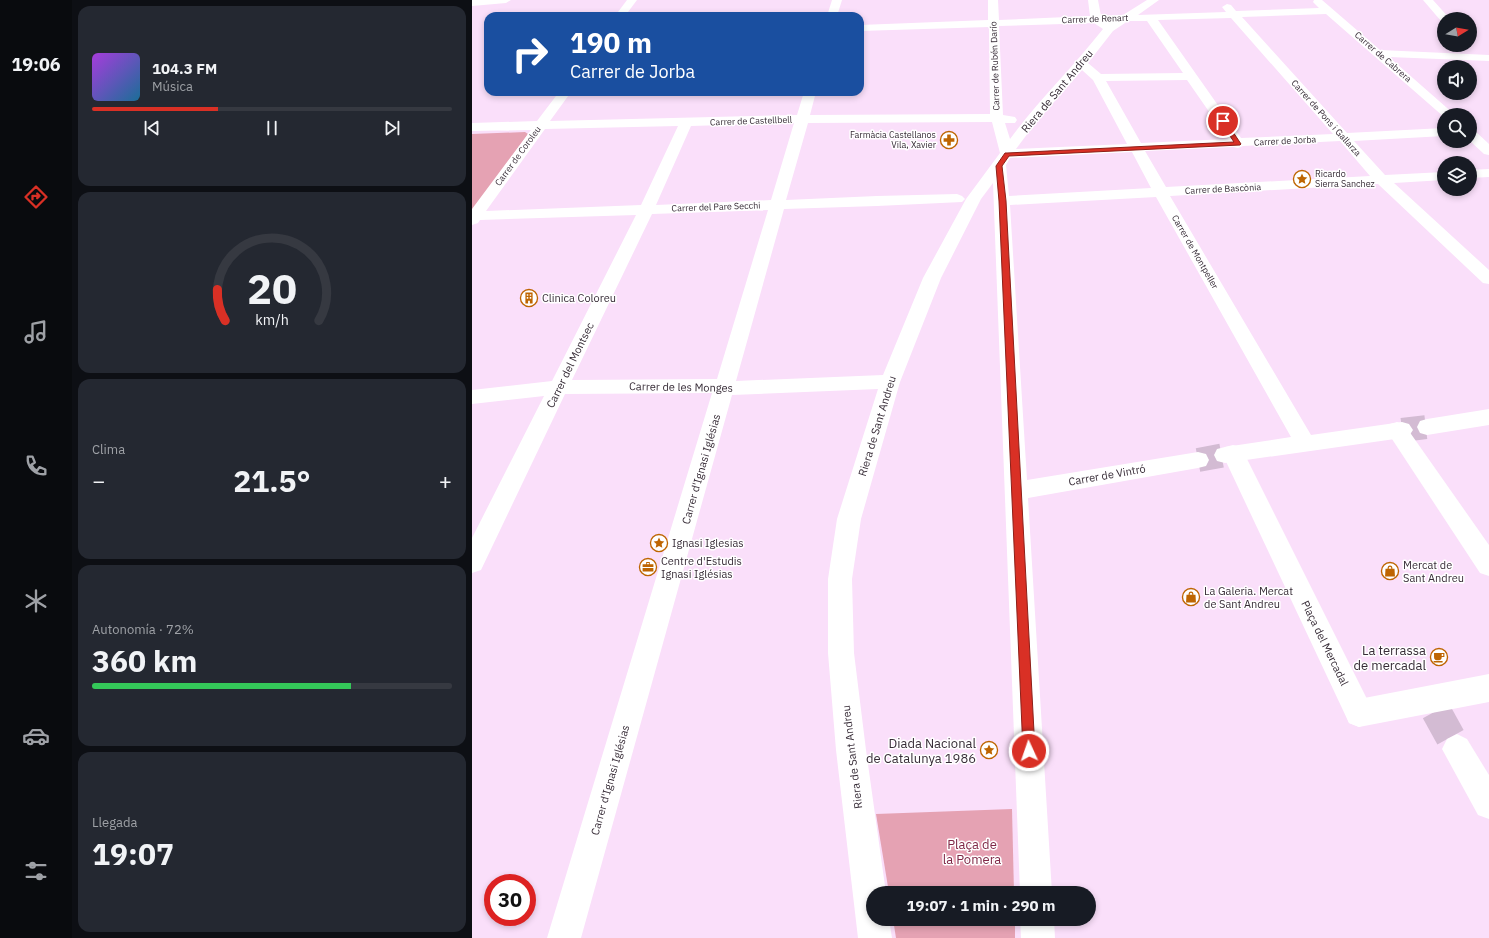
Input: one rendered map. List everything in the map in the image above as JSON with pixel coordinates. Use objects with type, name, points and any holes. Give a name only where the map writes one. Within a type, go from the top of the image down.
[{"type":"street","points":[[472,3],[506,0]]},
{"type":"street","points":[[623,12],[632,0]]},
{"type":"street","points":[[833,12],[837,0]]},
{"type":"street","name":"Carrer de Rubén Darío","points":[[993,0],[996,118],[1003,160],[1002,201],[1036,886]]},
{"type":"street","points":[[1093,0],[1102,24]]},
{"type":"street","name":"Carrer de Pons i Gallarza","points":[[1221,0],[1382,180],[1489,279]]},
{"type":"street","name":"Carrer de Cabrera","points":[[1317,0],[1441,108]]},
{"type":"street","points":[[1428,0],[1439,12]]},
{"type":"street","points":[[472,15],[486,2]]},
{"type":"street","points":[[1152,9],[1233,14],[1329,11]]},
{"type":"street","points":[[1152,9],[1192,76],[1238,144]]},
{"type":"street","name":"Riera de Sant Andreu","points":[[875,938],[851,750],[842,660],[840,579],[849,519],[890,382],[932,278],[974,199],[1029,122],[1081,64],[1102,24],[1127,18],[1152,9]]},
{"type":"street","name":"Carrer de Renart","points":[[864,28],[994,23],[1102,24]]},
{"type":"street","points":[[1477,52],[1485,58],[1489,67]]},
{"type":"street","points":[[1379,54],[1485,58]]},
{"type":"street","name":"Carrer de Montpeller","points":[[1081,64],[1098,78],[1160,192],[1306,443]]},
{"type":"street","points":[[1098,78],[1192,76]]},
{"type":"street","name":"Carrer de Coroleu","points":[[473,217],[562,96]]},
{"type":"street","name":"Carrer d'Ignasi Iglésias","points":[[564,938],[809,96]]},
{"type":"street","name":"Carrer de Castellbell","points":[[472,127],[803,120],[996,118],[1029,122]]},
{"type":"street","name":"Carrer del Montsec","points":[[472,562],[646,210],[686,123]]},
{"type":"street","points":[[1477,131],[1484,130]]},
{"type":"street","name":"Carrer de Jorba","points":[[1003,160],[1137,148],[1238,144],[1437,132]]},
{"type":"street","points":[[1477,139],[1489,151]]},
{"type":"street","points":[[1477,174],[1489,173]]},
{"type":"street","name":"Carrer de Bascònia","points":[[1002,201],[1437,176]]},
{"type":"street","name":"Carrer del Pare Secchi","points":[[473,217],[777,204],[957,199]]},
{"type":"street","name":"Carrer de les Monges","points":[[472,397],[559,387],[725,387],[890,382]]},
{"type":"street","points":[[1427,427],[1489,417]]},
{"type":"street","points":[[1306,443],[1400,430],[1489,565]]},
{"type":"street","name":"Plaça del Mercadal","points":[[1306,443],[1229,454],[1359,713],[1433,705],[1489,688]]},
{"type":"street","name":"Carrer de Vintró","points":[[1017,491],[1198,460]]},
{"type":"street","points":[[1458,749],[1489,804]]},
{"type":"street","points":[[1037,926],[1038,938]]},
{"type":"green space","points":[[525,132],[528,134],[472,212],[472,134]]},
{"type":"green space","name":"Plaça de la Pomera","points":[[1012,809],[1014,886],[888,886],[876,814]]},
{"type":"green space","points":[[894,926],[1015,926],[1015,938],[896,938]]},
{"type":"tunnel","points":[[1402,430],[1427,427]]},
{"type":"tunnel","points":[[1198,460],[1225,455]]},
{"type":"tunnel","points":[[1436,711],[1457,749]]},
{"type":"place","name":"Farmàcia Castellanos Vila, Xavier","points":[[949,140]]},
{"type":"place","name":"Ricardo Sierra Sanchez","points":[[1302,179]]},
{"type":"place","name":"Clinica Coloreu","points":[[529,298]]},
{"type":"place","name":"Ignasi Iglesias","points":[[659,543]]},
{"type":"place","name":"Centre d'Estudis Ignasi Iglésias","points":[[648,567]]},
{"type":"place","name":"Mercat de Sant Andreu","points":[[1390,571]]},
{"type":"place","name":"La Galeria. Mercat de Sant Andreu","points":[[1191,597]]},
{"type":"place","name":"La terrassa de mercadal","points":[[1439,657]]},
{"type":"place","name":"Diada Nacional de Catalunya 1986","points":[[989,750]]},
{"type":"route","points":[[1029,751],[1017,491],[999,166],[1007,154],[1238,144],[1223,121]]}]
